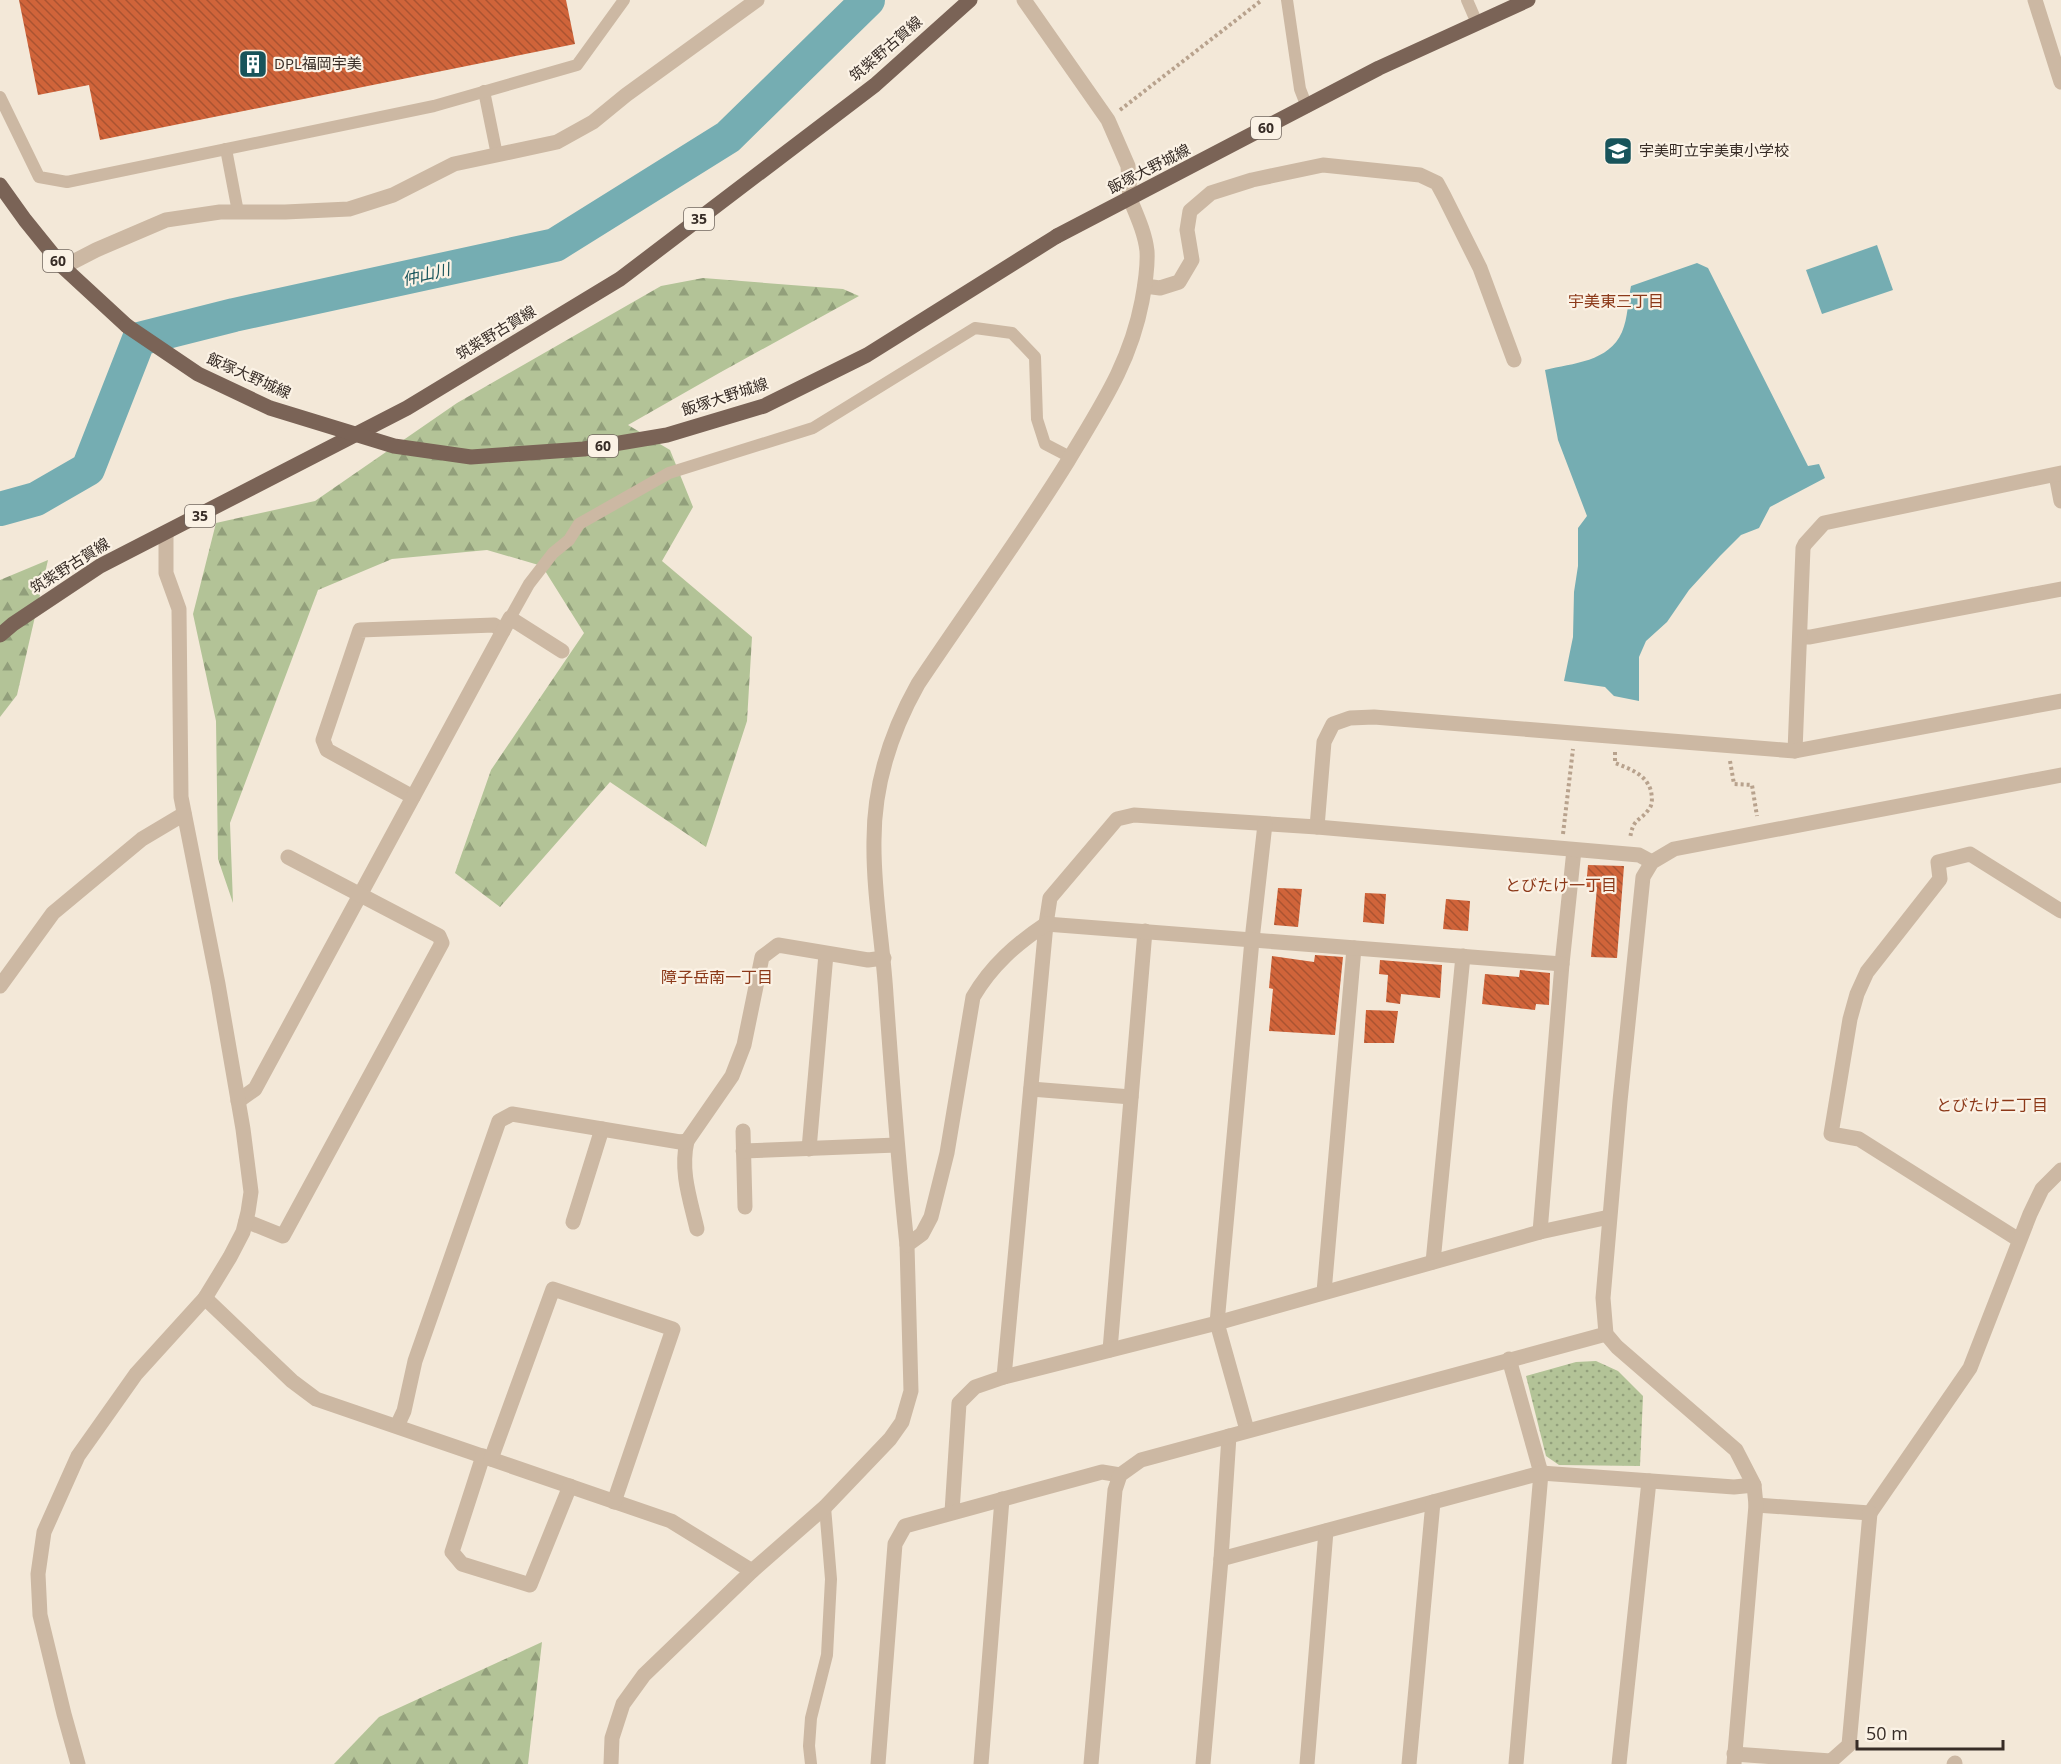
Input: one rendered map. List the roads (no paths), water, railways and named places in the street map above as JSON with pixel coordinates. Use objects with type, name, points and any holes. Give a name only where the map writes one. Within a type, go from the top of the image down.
[{"type":"main road","name":"筑紫野古賀線","points":[[0,635],[100,566],[407,408],[620,279],[874,85],[970,0]]},
{"type":"main road","name":"飯塚大野城線","points":[[0,185],[63,267],[127,326],[198,374],[270,408],[394,446],[471,457],[584,449],[667,435],[764,406],[867,355],[1057,236],[1379,68],[1528,0]]},
{"type":"street","points":[[63,267],[166,220],[220,212],[327,211],[349,208],[393,195],[454,164],[557,142],[593,122],[626,95],[757,0]]},
{"type":"street","points":[[611,1764],[612,1738],[622,1704],[639,1682],[662,1656],[825,1507],[890,1439],[902,1422],[908,1406],[911,1391],[907,1245],[897,1145],[874,840],[876,804],[882,771],[903,712],[918,684],[1022,533],[1070,457],[1128,356],[1137,325],[1147,251],[1130,199],[1128,166],[1108,120],[1024,0]]},
{"type":"street","points":[[2036,0],[2061,82]]},
{"type":"street","points":[[1144,286],[1160,288],[1179,282],[1192,260],[1187,230],[1190,212],[1211,193],[1252,180],[1323,165],[1420,175],[1437,183],[1441,189],[1480,268],[1514,360]]},
{"type":"street","points":[[1795,751],[1803,548],[1824,523],[2058,474],[2061,501]]},
{"type":"street","points":[[78,1764],[40,1615],[38,1574],[44,1532],[78,1456],[136,1374],[205,1298],[230,1257],[243,1232],[251,1192],[219,984],[181,797],[179,609],[166,573],[166,533]]},
{"type":"street","points":[[1800,637],[1810,637],[2061,589]]},
{"type":"street","points":[[238,1101],[255,1089],[507,624]]},
{"type":"street","points":[[413,797],[327,750],[323,740],[360,630],[507,624],[562,651]]},
{"type":"street","points":[[1317,828],[1324,742],[1333,724],[1350,718],[1374,717],[1795,751],[2061,700]]},
{"type":"street","points":[[2061,775],[1674,849],[1652,862],[1643,878],[1609,1217],[1603,1298],[1606,1334],[1617,1347],[1736,1450],[1754,1485],[1756,1505],[1734,1759],[1831,1761],[1849,1745],[1870,1513],[1970,1368],[2019,1240],[2042,1190],[2061,1170]]},
{"type":"street","points":[[0,986],[53,914],[142,839],[184,814]]},
{"type":"street","points":[[1005,1377],[1050,898],[1117,819],[1134,815],[1317,828],[1639,855],[1652,862]]},
{"type":"street","points":[[1247,1430],[1217,1323],[1252,940],[1265,824]]},
{"type":"street","points":[[1540,1232],[1562,964],[1568,849]]},
{"type":"street","points":[[2019,1240],[1859,1139],[1831,1134],[1850,1019],[1857,994],[1867,972],[1940,879],[1938,862],[1970,854],[2061,911]]},
{"type":"street","points":[[246,1221],[284,1236],[442,943],[439,936],[288,857]]},
{"type":"street","points":[[907,1245],[922,1234],[931,1217],[947,1153],[973,997],[981,982],[1005,955],[1046,924],[1562,964]]},
{"type":"street","points":[[1110,1350],[1145,931]]},
{"type":"street","points":[[697,1228],[685,1181],[683,1156],[687,1140],[732,1076],[744,1045],[762,957],[778,945],[868,960],[884,958]]},
{"type":"street","points":[[1324,1292],[1354,948]]},
{"type":"street","points":[[809,1149],[825,954]]},
{"type":"street","points":[[1433,1262],[1463,956]]},
{"type":"street","points":[[1031,1089],[1131,1096]]},
{"type":"street","points":[[397,1426],[404,1411],[416,1361],[499,1121],[513,1114],[680,1142],[687,1140]]},
{"type":"street","points":[[573,1222],[602,1130]]},
{"type":"street","points":[[743,1131],[745,1207]]},
{"type":"street","points":[[743,1151],[897,1145]]},
{"type":"street","points":[[952,1512],[959,1403],[975,1388],[1005,1377],[1217,1323],[1540,1232],[1609,1217]]},
{"type":"street","points":[[570,1486],[530,1585],[462,1564],[452,1552],[553,1289],[673,1329],[614,1502]]},
{"type":"street","points":[[205,1298],[292,1381],[316,1399],[671,1521],[752,1572]]},
{"type":"street","points":[[1091,1764],[1115,1490],[1120,1475],[1141,1460],[1606,1334]]},
{"type":"street","points":[[1509,1359],[1541,1473],[1516,1764]]},
{"type":"street","points":[[1203,1764],[1229,1436]]},
{"type":"street","points":[[878,1764],[895,1544],[905,1526],[1102,1472],[1120,1475]]},
{"type":"street","points":[[1221,1559],[1541,1473],[1734,1487],[1754,1485]]},
{"type":"street","points":[[1619,1764],[1649,1481]]},
{"type":"street","points":[[981,1764],[1002,1498]]},
{"type":"street","points":[[1409,1764],[1433,1502]]},
{"type":"street","points":[[1756,1505],[1870,1513]]},
{"type":"street","points":[[1307,1764],[1326,1531]]},
{"type":"lane","points":[[0,97],[39,177],[67,182],[434,106],[577,65],[624,0]]},
{"type":"lane","points":[[1287,0],[1300,89],[1307,107]]},
{"type":"lane","points":[[1467,0],[1477,23]]},
{"type":"lane","points":[[484,92],[497,155]]},
{"type":"lane","points":[[226,149],[238,212]]},
{"type":"lane","points":[[507,624],[529,584],[553,553],[569,540],[579,524],[669,473],[813,428],[975,328],[1012,333],[1035,357],[1037,419],[1045,444],[1070,457]]},
{"type":"lane","points":[[811,1764],[809,1746],[811,1718],[827,1654],[830,1611],[831,1579],[825,1507]]},
{"type":"water","points":[[1877,245],[1893,290],[1822,314],[1806,270]]},
{"type":"water","points":[[1697,263],[1708,268],[1808,466],[1819,464],[1825,478],[1770,507],[1759,528],[1741,535],[1720,556],[1689,590],[1667,622],[1646,641],[1639,657],[1639,701],[1614,696],[1605,687],[1564,681],[1573,637],[1578,528],[1587,516],[1558,440],[1545,370],[1589,360],[1608,350],[1616,342],[1624,327],[1631,286]]},
{"type":"waterway","name":"仲山川","points":[[0,509],[36,499],[88,469],[139,339],[234,315],[555,245],[728,137],[868,0]]},
{"type":"place","name":"DPL福岡宇美","points":[[253,64]]},
{"type":"place","name":"宇美町立宇美東小学校","points":[[1618,151]]},
{"type":"district","name":"宇美東三丁目","points":[[1616,301]]},
{"type":"district","name":"とびたけ一丁目","points":[[1561,885]]},
{"type":"district","name":"障子岳南一丁目","points":[[717,977]]},
{"type":"district","name":"とびたけ二丁目","points":[[1992,1105]]}]
